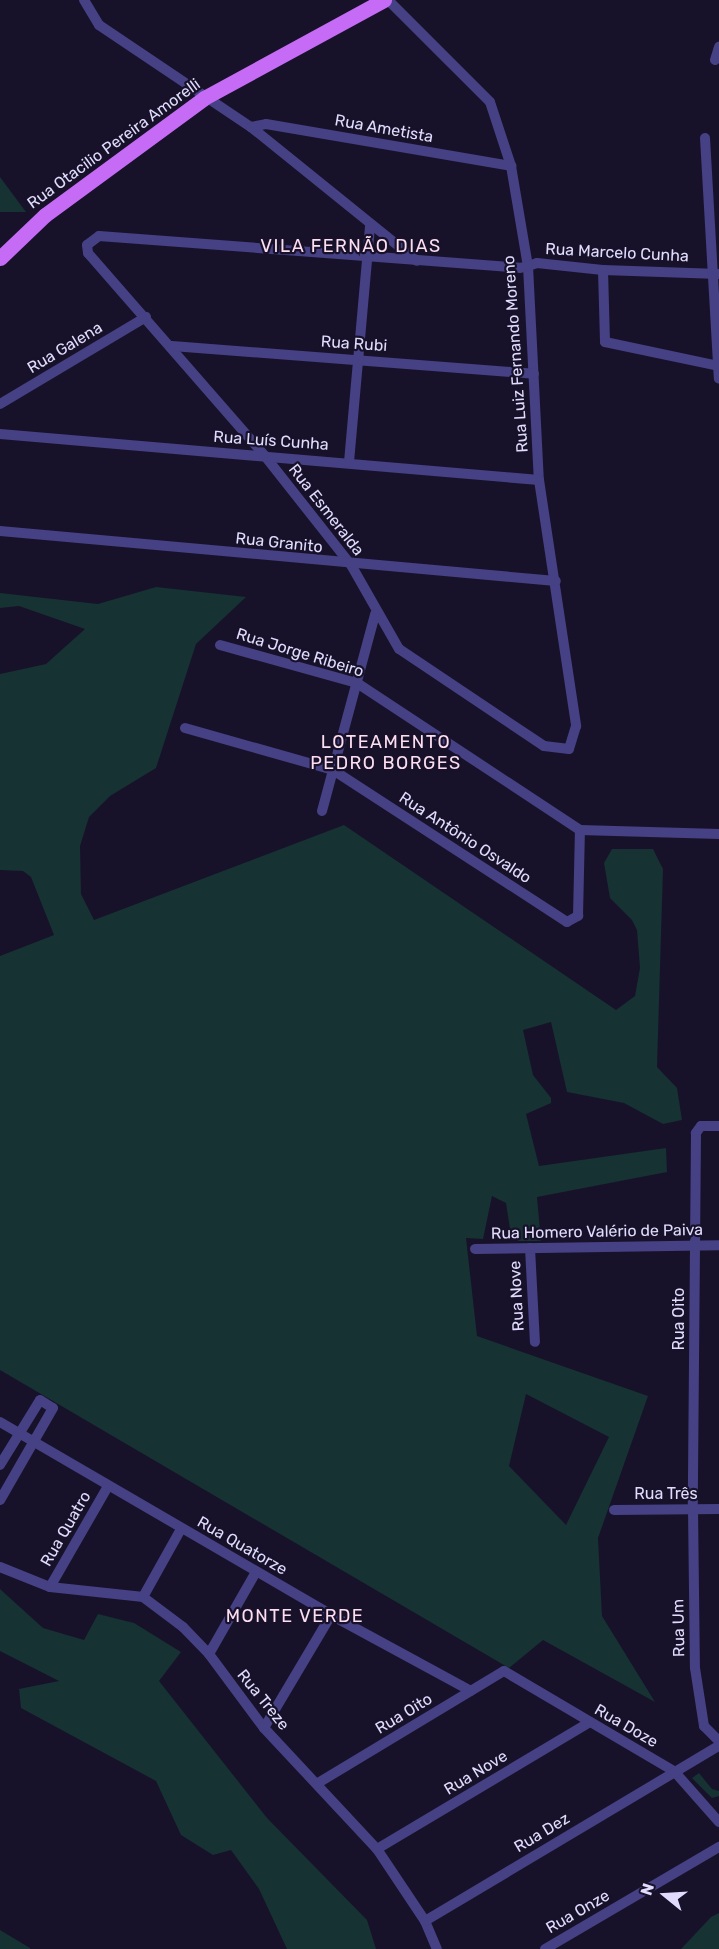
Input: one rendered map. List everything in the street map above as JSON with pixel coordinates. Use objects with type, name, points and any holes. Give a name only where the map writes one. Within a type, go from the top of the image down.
[{"type":"main road","name":"Rua Otacilio Pereira Amorelli","points":[[0,258],[45,215],[204,98],[386,0]]},
{"type":"street","points":[[84,0],[99,25],[204,98],[251,127],[369,226],[417,262]]},
{"type":"street","name":"Rua Luiz Fernando Moreno","points":[[386,0],[490,102],[511,166],[528,266],[539,480],[556,580],[576,726],[569,749]]},
{"type":"street","points":[[715,60],[719,47]]},
{"type":"street","name":"Rua Ametista","points":[[251,127],[266,124],[511,166]]},
{"type":"street","points":[[705,138],[716,273],[719,380]]},
{"type":"street","points":[[349,462],[369,226]]},
{"type":"street","name":"Rua Marcelo Cunha","points":[[87,245],[99,236],[417,262],[520,268],[537,263],[603,270],[716,273]]},
{"type":"street","name":"Rua Esmeralda","points":[[87,245],[88,253],[172,346],[265,456],[351,565],[375,614],[404,654],[523,735],[556,750],[569,749]]},
{"type":"street","points":[[603,270],[605,342],[718,366]]},
{"type":"street","name":"Rua Galena","points":[[0,404],[146,317]]},
{"type":"street","name":"Rua Rubi","points":[[172,346],[534,374]]},
{"type":"street","name":"Rua Luís Cunha","points":[[0,434],[539,480]]},
{"type":"street","name":"Rua Granito","points":[[0,531],[351,565],[556,580]]},
{"type":"street","points":[[322,812],[375,614]]},
{"type":"street","name":"Rua Jorge Ribeiro","points":[[220,645],[357,683],[580,830]]},
{"type":"street","name":"Rua Antônio Osvaldo","points":[[185,728],[333,770],[567,922],[578,916],[580,830]]},
{"type":"street","points":[[580,830],[719,834]]},
{"type":"street","name":"Rua Oito","points":[[693,1509],[698,1129],[719,1126]]},
{"type":"street","name":"Rua Homero Valério de Paiva","points":[[475,1249],[719,1245]]},
{"type":"street","name":"Rua Nove","points":[[530,1248],[535,1342]]},
{"type":"street","points":[[0,1466],[40,1400],[53,1408],[0,1500]]},
{"type":"street","name":"Rua Quatorze","points":[[0,1422],[331,1615],[471,1691]]},
{"type":"street","name":"Rua Quatro","points":[[50,1587],[108,1486]]},
{"type":"street","name":"Rua Um","points":[[693,1509],[695,1668],[704,1726],[719,1741]]},
{"type":"street","name":"Rua Três","points":[[614,1510],[719,1509]]},
{"type":"street","points":[[0,1567],[50,1587],[143,1597],[181,1529]]},
{"type":"street","points":[[209,1654],[256,1572]]},
{"type":"street","name":"Rua Treze","points":[[143,1597],[183,1627],[209,1654],[264,1728],[318,1783],[377,1850],[425,1921],[437,1949]]},
{"type":"street","points":[[264,1728],[331,1615]]},
{"type":"street","name":"Rua Oito","points":[[318,1783],[504,1671]]},
{"type":"street","name":"Rua Doze","points":[[504,1671],[674,1771],[714,1807],[719,1822]]},
{"type":"street","name":"Rua Nove","points":[[377,1850],[590,1722]]},
{"type":"street","name":"Rua Dez","points":[[425,1921],[719,1746]]},
{"type":"street","name":"Rua Onze","points":[[545,1949],[719,1847]]},
{"type":"green space","points":[[0,177],[26,212],[0,212]]},
{"type":"green space","points":[[156,587],[246,597],[196,644],[156,768],[110,796],[89,817],[80,846],[81,894],[94,920],[344,825],[616,1010],[635,996],[640,968],[637,930],[632,920],[610,898],[604,863],[612,849],[653,849],[663,869],[657,1067],[677,1088],[682,1120],[663,1124],[624,1103],[567,1092],[551,1022],[523,1030],[533,1075],[551,1098],[551,1103],[526,1114],[539,1166],[666,1148],[667,1172],[537,1197],[541,1241],[518,1241],[510,1229],[506,1203],[492,1196],[483,1239],[466,1238],[477,1336],[648,1396],[598,1538],[602,1616],[655,1702],[543,1640],[509,1668],[0,1370],[0,956],[54,935],[31,877],[23,871],[0,870],[0,674],[46,664],[85,629],[19,606],[0,608],[0,593],[98,604]],"holes":[[[526,1394],[609,1437],[566,1525],[509,1466]]]},
{"type":"green space","points":[[0,1589],[43,1628],[84,1640],[98,1614],[134,1623],[181,1652],[159,1681],[267,1818],[367,1920],[376,1949],[287,1949],[259,1889],[231,1850],[213,1855],[181,1835],[156,1781],[21,1708],[19,1689],[59,1681],[0,1651]]},
{"type":"green space","points":[[699,1773],[712,1789],[719,1791],[719,1796],[712,1798],[692,1778]]},
{"type":"green space","points":[[719,1913],[719,1949],[681,1949],[711,1917]]},
{"type":"green space","points":[[0,1930],[30,1948],[30,1949],[0,1949]]},
{"type":"district","name":"VILA FERNÃO DIAS","points":[[351,246]]},
{"type":"district","name":"LOTEAMENTO PEDRO BORGES","points":[[386,753]]},
{"type":"district","name":"MONTE VERDE","points":[[295,1616]]}]
